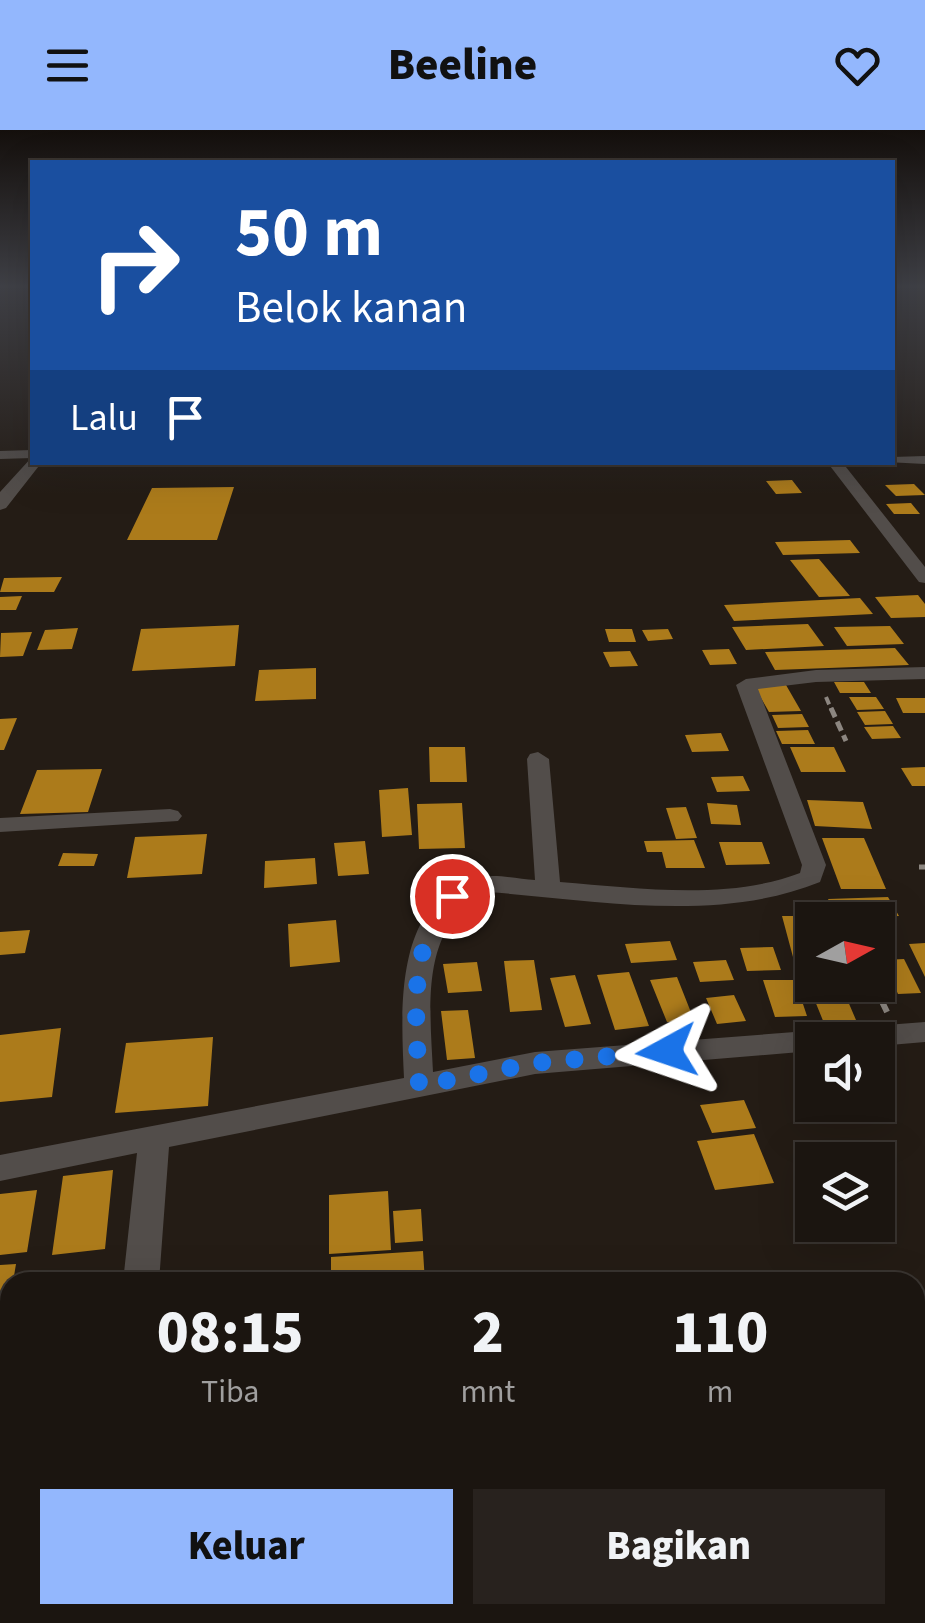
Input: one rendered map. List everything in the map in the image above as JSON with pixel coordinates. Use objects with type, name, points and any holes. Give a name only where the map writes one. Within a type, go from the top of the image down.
[{"type":"street","points":[[0,455],[30,454]]},
{"type":"street","points":[[895,461],[925,460]]},
{"type":"street","points":[[0,504],[32,465]]},
{"type":"street","points":[[837,465],[925,578]]},
{"type":"street","points":[[419,1086],[416,980],[442,907],[463,889],[484,884],[730,895],[796,886],[811,877],[814,866],[746,684],[816,676],[925,673]]},
{"type":"street","points":[[538,759],[548,887]]},
{"type":"street","points":[[0,825],[170,816]]},
{"type":"street","points":[[0,1168],[535,1063],[925,1032]]},
{"type":"street","points":[[143,1272],[154,1140]]},
{"type":"path","points":[[816,676],[846,741]]},
{"type":"building","points":[[792,480],[802,493],[776,494],[766,481]]},
{"type":"building","points":[[914,484],[925,495],[896,496],[885,485]]},
{"type":"building","points":[[234,487],[217,540],[127,540],[152,488]]},
{"type":"building","points":[[911,503],[920,514],[894,514],[886,504]]},
{"type":"building","points":[[850,540],[860,553],[783,555],[775,542]]},
{"type":"building","points":[[819,559],[850,596],[819,597],[790,560]]},
{"type":"building","points":[[62,577],[54,592],[0,592],[4,578]]},
{"type":"building","points":[[918,595],[925,604],[925,617],[891,618],[875,597]]},
{"type":"building","points":[[22,596],[16,610],[0,610],[0,597]]},
{"type":"building","points":[[860,598],[873,614],[734,621],[724,605]]},
{"type":"building","points":[[808,624],[824,646],[746,650],[732,627]]},
{"type":"building","points":[[239,625],[235,666],[132,671],[141,629]]},
{"type":"building","points":[[890,626],[904,644],[847,646],[834,627]]},
{"type":"building","points":[[78,628],[72,649],[37,650],[45,630]]},
{"type":"building","points":[[605,629],[632,629],[636,642],[609,642]]},
{"type":"building","points":[[668,629],[673,639],[648,641],[642,630]]},
{"type":"building","points":[[32,632],[23,656],[0,657],[1,633]]},
{"type":"building","points":[[895,648],[909,665],[775,670],[765,652]]},
{"type":"building","points":[[729,649],[737,664],[710,665],[702,650]]},
{"type":"building","points":[[630,651],[638,666],[610,667],[603,652]]},
{"type":"building","points":[[316,668],[316,699],[255,701],[259,670]]},
{"type":"building","points":[[834,682],[864,682],[871,693],[840,693]]},
{"type":"building","points":[[786,685],[801,711],[769,712],[754,686]]},
{"type":"building","points":[[849,697],[876,697],[884,709],[857,710]]},
{"type":"building","points":[[896,698],[925,698],[925,713],[903,713]]},
{"type":"building","points":[[885,711],[893,724],[865,725],[857,712]]},
{"type":"building","points":[[802,714],[809,727],[778,728],[772,715]]},
{"type":"building","points":[[17,718],[4,750],[0,750],[0,719]]},
{"type":"building","points":[[893,726],[901,738],[872,739],[864,727]]},
{"type":"building","points":[[808,730],[815,744],[782,744],[776,731]]},
{"type":"building","points":[[721,733],[729,751],[692,752],[685,735]]},
{"type":"building","points":[[429,747],[465,747],[467,782],[430,782]]},
{"type":"building","points":[[790,747],[834,747],[846,772],[801,772]]},
{"type":"building","points":[[925,767],[925,786],[912,786],[901,768]]},
{"type":"building","points":[[102,769],[88,812],[20,814],[37,770]]},
{"type":"building","points":[[743,776],[750,791],[717,792],[711,777]]},
{"type":"building","points":[[408,788],[412,835],[382,837],[379,790]]},
{"type":"building","points":[[807,800],[863,802],[872,829],[815,826]]},
{"type":"building","points":[[462,803],[465,848],[419,849],[417,804]]},
{"type":"building","points":[[707,803],[737,805],[741,825],[711,824]]},
{"type":"building","points":[[686,807],[697,838],[676,839],[666,808]]},
{"type":"building","points":[[207,834],[202,874],[127,878],[135,837]]},
{"type":"building","points":[[822,838],[864,838],[886,889],[841,889]]},
{"type":"building","points":[[694,840],[705,868],[666,868],[662,852],[647,852],[644,841]]},
{"type":"building","points":[[365,841],[369,874],[338,876],[334,843]]},
{"type":"building","points":[[719,842],[762,842],[770,864],[726,865]]},
{"type":"building","points":[[63,853],[98,854],[94,866],[58,866]]},
{"type":"building","points":[[315,858],[317,884],[264,888],[265,861]]},
{"type":"building","points":[[888,897],[891,902],[829,902],[828,899]]},
{"type":"building","points":[[782,916],[795,916],[793,957]]},
{"type":"building","points":[[336,920],[340,962],[290,967],[288,924]]},
{"type":"building","points":[[30,930],[25,953],[0,955],[0,932]]},
{"type":"building","points":[[670,941],[677,960],[631,963],[625,944]]},
{"type":"building","points":[[925,943],[925,977],[909,944]]},
{"type":"building","points":[[773,947],[781,970],[747,971],[740,948]]},
{"type":"building","points":[[895,959],[904,959],[921,993],[898,994]]},
{"type":"building","points":[[534,960],[542,1010],[510,1012],[504,961]]},
{"type":"building","points":[[726,960],[734,980],[700,982],[693,962]]},
{"type":"building","points":[[477,962],[482,991],[448,993],[443,964]]},
{"type":"building","points":[[629,972],[649,1026],[615,1030],[597,975]]},
{"type":"building","points":[[575,975],[591,1024],[565,1027],[550,978]]},
{"type":"building","points":[[677,977],[694,1020],[667,1022],[650,980]]},
{"type":"building","points":[[763,980],[795,980],[795,1002],[802,1002],[807,1016],[775,1017]]},
{"type":"building","points":[[734,995],[746,1021],[717,1024],[706,998]]},
{"type":"building","points":[[815,1002],[848,1002],[857,1022],[824,1022]]},
{"type":"building","points":[[468,1010],[475,1058],[447,1060],[441,1011]]},
{"type":"building","points":[[61,1028],[52,1097],[0,1102],[0,1035]]},
{"type":"building","points":[[213,1037],[208,1106],[115,1113],[126,1043]]},
{"type":"building","points":[[744,1100],[756,1128],[712,1133],[700,1105]]},
{"type":"building","points":[[754,1134],[774,1183],[715,1190],[697,1141]]},
{"type":"building","points":[[113,1170],[105,1249],[52,1255],[63,1176]]},
{"type":"building","points":[[37,1190],[27,1252],[0,1255],[0,1194]]},
{"type":"building","points":[[388,1191],[391,1250],[329,1254],[329,1195]]},
{"type":"building","points":[[421,1209],[423,1241],[395,1243],[393,1211]]},
{"type":"building","points":[[423,1251],[424,1272],[331,1272],[331,1257]]},
{"type":"building","points":[[16,1264],[15,1272],[0,1272],[0,1265]]},
{"type":"route","points":[[452,896],[442,907],[416,980],[419,1086],[462,1074],[535,1063],[667,1051]]}]
